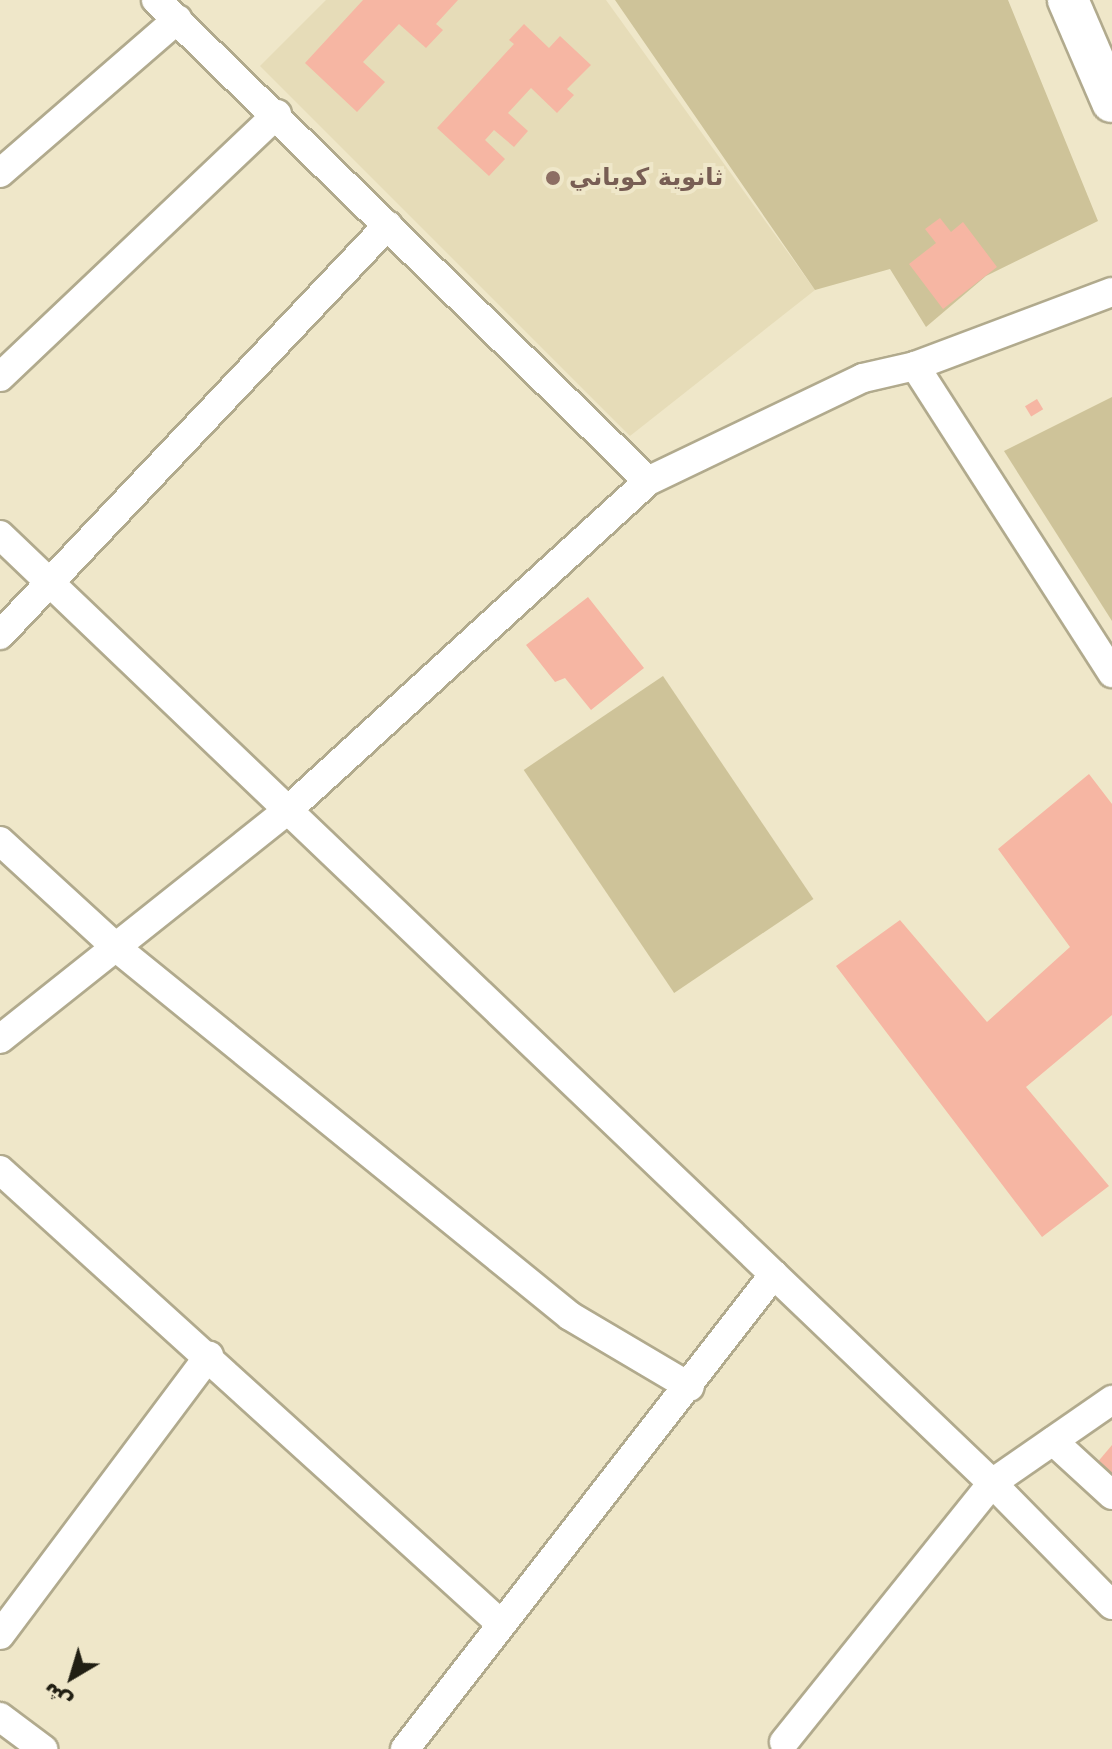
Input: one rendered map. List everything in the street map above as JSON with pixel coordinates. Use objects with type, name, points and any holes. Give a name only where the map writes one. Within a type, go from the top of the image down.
[{"type":"main road","points":[[1068,0],[1112,102]]},
{"type":"street","points":[[156,0],[277,114],[648,481]]},
{"type":"street","points":[[0,173],[178,19]]},
{"type":"street","points":[[0,377],[277,114]]},
{"type":"street","points":[[0,635],[52,585],[388,225]]},
{"type":"street","points":[[0,1039],[118,949],[288,810],[648,481],[863,378],[915,366],[1112,292]]},
{"type":"street","points":[[915,366],[1112,673]]},
{"type":"street","points":[[0,535],[992,1483],[1112,1605]]},
{"type":"street","points":[[0,841],[118,949],[570,1316],[690,1387]]},
{"type":"street","points":[[0,1170],[209,1356],[501,1624]]},
{"type":"street","points":[[405,1749],[690,1387],[774,1274]]},
{"type":"street","points":[[0,1635],[209,1356]]},
{"type":"street","points":[[784,1742],[992,1483],[1112,1400]]},
{"type":"street","points":[[1053,1441],[1112,1495]]},
{"type":"street","points":[[0,1717],[43,1749]]},
{"type":"shaded area","name":"ثانوية كوباني","points":[[326,0],[606,0],[815,290],[630,436],[260,66]]},
{"type":"shaded area","points":[[615,0],[1008,0],[1098,221],[986,276],[926,327],[890,269],[815,290]]},
{"type":"shaded area","points":[[1112,397],[1112,621],[1004,451]]},
{"type":"shaded area","points":[[663,676],[813,899],[674,993],[524,770]]},
{"type":"building","points":[[363,0],[458,0],[436,24],[443,30],[426,48],[399,24],[363,62],[385,82],[357,112],[305,63]]},
{"type":"building","points":[[524,24],[549,48],[560,36],[591,65],[567,89],[574,95],[557,113],[531,88],[508,113],[528,131],[514,147],[494,130],[485,140],[505,159],[489,176],[437,128],[514,44],[509,40]]},
{"type":"building","points":[[940,218],[951,232],[963,222],[997,267],[943,309],[909,264],[936,243],[925,229]]},
{"type":"building","points":[[1037,399],[1043,409],[1031,416],[1025,406]]},
{"type":"building","points":[[588,597],[644,668],[591,710],[565,678],[555,682],[526,645]]},
{"type":"building","points":[[1089,774],[1112,804],[1112,1015],[1026,1087],[1109,1186],[1042,1237],[836,966],[900,920],[987,1022],[1070,947],[998,849]]},
{"type":"building","points":[[1112,1445],[1112,1479],[1096,1464]]},
{"type":"place","name":"ثانوية كوباني","points":[[553,178]]}]
